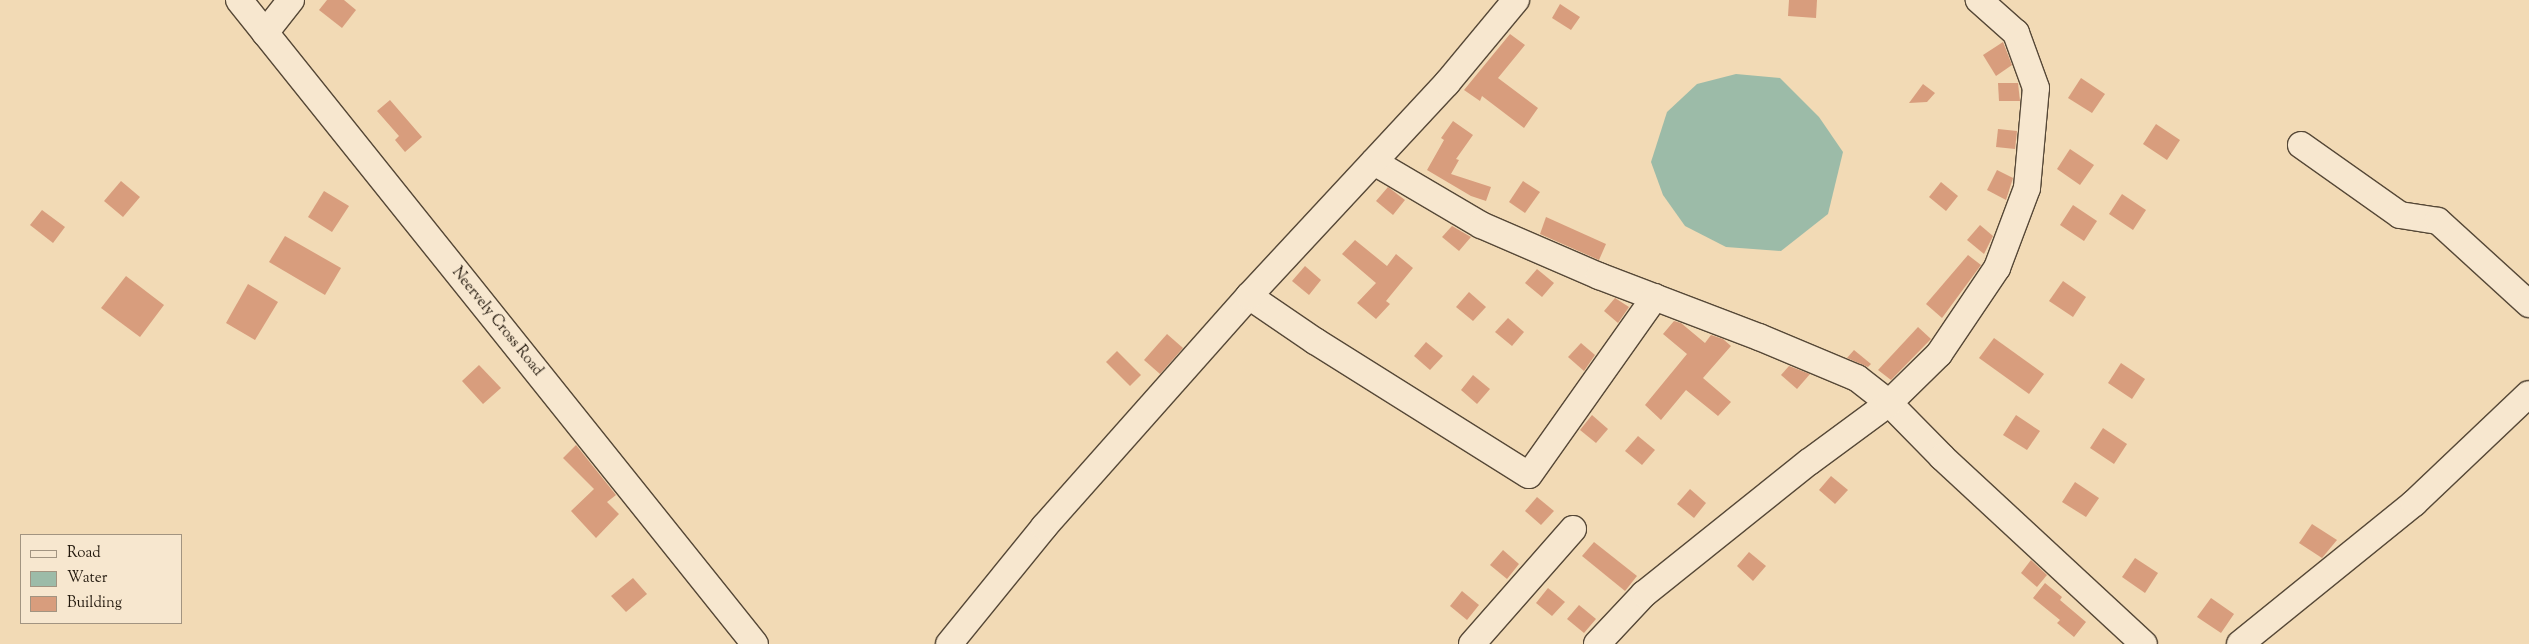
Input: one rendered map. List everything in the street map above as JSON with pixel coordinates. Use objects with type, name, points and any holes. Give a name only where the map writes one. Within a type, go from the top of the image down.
[{"type":"street","name":"Neervely Cross Road","points":[[239,0],[755,644]]},
{"type":"street","points":[[265,33],[292,0]]},
{"type":"street","points":[[1479,44],[1491,0]]},
{"type":"street","points":[[949,644],[1044,527],[1249,296],[1447,83],[1516,0]]},
{"type":"street","points":[[1597,644],[1644,594],[1809,462],[1889,403],[1939,354],[1997,268],[2028,188],[2036,88],[2016,33],[1979,0]]},
{"type":"street","points":[[2301,145],[2400,215],[2438,221],[2529,304]]},
{"type":"street","points":[[1374,162],[1481,225],[1857,378],[1889,403],[1942,457],[2144,644]]},
{"type":"street","points":[[1249,296],[1315,341],[1529,475],[1655,297]]},
{"type":"street","points":[[2240,644],[2414,503],[2529,394]]},
{"type":"street","points":[[1472,644],[1573,529]]},
{"type":"water","points":[[1736,74],[1780,78],[1819,117],[1843,152],[1828,214],[1781,251],[1726,247],[1685,226],[1663,195],[1651,162],[1667,112],[1697,84]]},
{"type":"building","points":[[327,0],[344,0],[356,10],[342,28],[319,10]]},
{"type":"building","points":[[1789,0],[1817,0],[1816,18],[1788,16]]},
{"type":"building","points":[[1560,4],[1580,17],[1571,30],[1552,18]]},
{"type":"building","points":[[1510,34],[1525,45],[1498,78],[1538,108],[1524,128],[1482,96],[1480,101],[1464,90]]},
{"type":"building","points":[[2003,42],[2012,65],[1996,76],[1983,55]]},
{"type":"building","points":[[2081,78],[2105,94],[2092,113],[2068,98]]},
{"type":"building","points":[[1998,83],[2018,83],[2020,101],[1999,101]]},
{"type":"building","points":[[1923,84],[1935,93],[1927,102],[1909,103]]},
{"type":"building","points":[[390,100],[422,137],[405,152],[395,140],[399,136],[377,111]]},
{"type":"building","points":[[1453,121],[1473,135],[1456,159],[1459,160],[1451,174],[1491,187],[1486,201],[1471,196],[1427,170],[1444,140],[1441,138]]},
{"type":"building","points":[[2156,124],[2180,140],[2167,160],[2143,144]]},
{"type":"building","points":[[1998,129],[2017,131],[2015,149],[1996,147]]},
{"type":"building","points":[[2070,149],[2094,165],[2080,185],[2057,169]]},
{"type":"building","points":[[1997,170],[2013,178],[2006,200],[1987,190]]},
{"type":"building","points":[[121,181],[140,197],[123,217],[104,201]]},
{"type":"building","points":[[1523,181],[1540,192],[1525,213],[1509,202]]},
{"type":"building","points":[[1941,182],[1958,196],[1946,211],[1929,197]]},
{"type":"building","points":[[1388,187],[1405,200],[1393,215],[1376,201]]},
{"type":"building","points":[[324,191],[349,206],[332,232],[308,217]]},
{"type":"building","points":[[2122,194],[2146,210],[2133,230],[2109,214]]},
{"type":"building","points":[[2073,205],[2097,221],[2084,241],[2060,225]]},
{"type":"building","points":[[42,210],[65,227],[53,243],[30,225]]},
{"type":"building","points":[[1546,217],[1606,244],[1599,260],[1540,234]]},
{"type":"building","points":[[1980,225],[1993,236],[1984,254],[1967,240]]},
{"type":"building","points":[[1452,226],[1471,237],[1459,251],[1442,237]]},
{"type":"building","points":[[285,236],[341,268],[325,295],[269,262]]},
{"type":"building","points":[[1355,240],[1387,266],[1396,254],[1413,268],[1386,301],[1390,304],[1376,319],[1357,303],[1376,283],[1342,254]]},
{"type":"building","points":[[1968,255],[1981,265],[1942,318],[1926,304]]},
{"type":"building","points":[[1305,266],[1321,280],[1309,295],[1292,281]]},
{"type":"building","points":[[1537,269],[1554,283],[1542,297],[1525,283]]},
{"type":"building","points":[[126,276],[164,305],[140,337],[101,308]]},
{"type":"building","points":[[2063,281],[2086,297],[2073,317],[2049,301]]},
{"type":"building","points":[[248,284],[278,302],[255,340],[226,323]]},
{"type":"building","points":[[1469,292],[1486,307],[1473,321],[1456,307]]},
{"type":"building","points":[[1615,298],[1629,307],[1618,323],[1604,311]]},
{"type":"building","points":[[1508,318],[1524,332],[1512,346],[1495,332]]},
{"type":"building","points":[[1674,321],[1681,323],[1705,343],[1711,335],[1723,339],[1731,346],[1703,378],[1731,402],[1718,416],[1686,390],[1661,420],[1645,405],[1687,354],[1663,334]]},
{"type":"building","points":[[1918,327],[1931,339],[1891,380],[1878,370]]},
{"type":"building","points":[[1167,334],[1183,348],[1160,374],[1144,360]]},
{"type":"building","points":[[1994,338],[2044,374],[2029,394],[1979,358]]},
{"type":"building","points":[[1426,342],[1443,356],[1430,370],[1414,356]]},
{"type":"building","points":[[1581,343],[1595,355],[1584,371],[1568,357]]},
{"type":"building","points":[[1854,350],[1871,364],[1868,367],[1847,358]]},
{"type":"building","points":[[1117,351],[1141,375],[1130,386],[1106,362]]},
{"type":"building","points":[[2121,363],[2145,379],[2132,399],[2108,383]]},
{"type":"building","points":[[479,365],[501,388],[483,404],[462,381]]},
{"type":"building","points":[[1789,366],[1810,374],[1797,389],[1781,375]]},
{"type":"building","points":[[1473,375],[1490,389],[1477,404],[1461,390]]},
{"type":"building","points":[[1592,415],[1608,429],[1596,443],[1580,430]]},
{"type":"building","points":[[2016,415],[2040,431],[2027,450],[2003,435]]},
{"type":"building","points":[[2103,428],[2127,444],[2114,464],[2090,448]]},
{"type":"building","points":[[1638,436],[1655,450],[1642,465],[1625,451]]},
{"type":"building","points":[[576,445],[616,495],[607,502],[619,514],[596,538],[571,511],[594,489],[563,458]]},
{"type":"building","points":[[1831,476],[1848,490],[1835,504],[1819,490]]},
{"type":"building","points":[[2075,482],[2099,498],[2086,517],[2062,502]]},
{"type":"building","points":[[1690,489],[1706,503],[1694,518],[1677,504]]},
{"type":"building","points":[[1537,497],[1554,511],[1541,525],[1525,511]]},
{"type":"building","points":[[2312,524],[2337,540],[2322,558],[2299,543]]},
{"type":"building","points":[[1594,542],[1637,576],[1625,591],[1582,556]]},
{"type":"building","points":[[1503,550],[1519,564],[1507,579],[1490,565]]},
{"type":"building","points":[[1749,552],[1766,566],[1753,581],[1737,566]]},
{"type":"building","points":[[2135,558],[2158,573],[2145,593],[2122,577]]},
{"type":"building","points":[[2031,560],[2047,575],[2037,587],[2021,573]]},
{"type":"building","points":[[633,578],[647,594],[626,612],[611,596]]},
{"type":"building","points":[[2045,583],[2062,597],[2060,600],[2086,622],[2074,637],[2057,623],[2060,620],[2033,598]]},
{"type":"building","points":[[1548,588],[1565,602],[1552,616],[1536,603]]},
{"type":"building","points":[[1462,591],[1479,605],[1467,620],[1450,606]]},
{"type":"building","points":[[2211,598],[2234,614],[2221,633],[2197,617]]},
{"type":"building","points":[[1579,605],[1596,619],[1584,633],[1567,619]]}]
